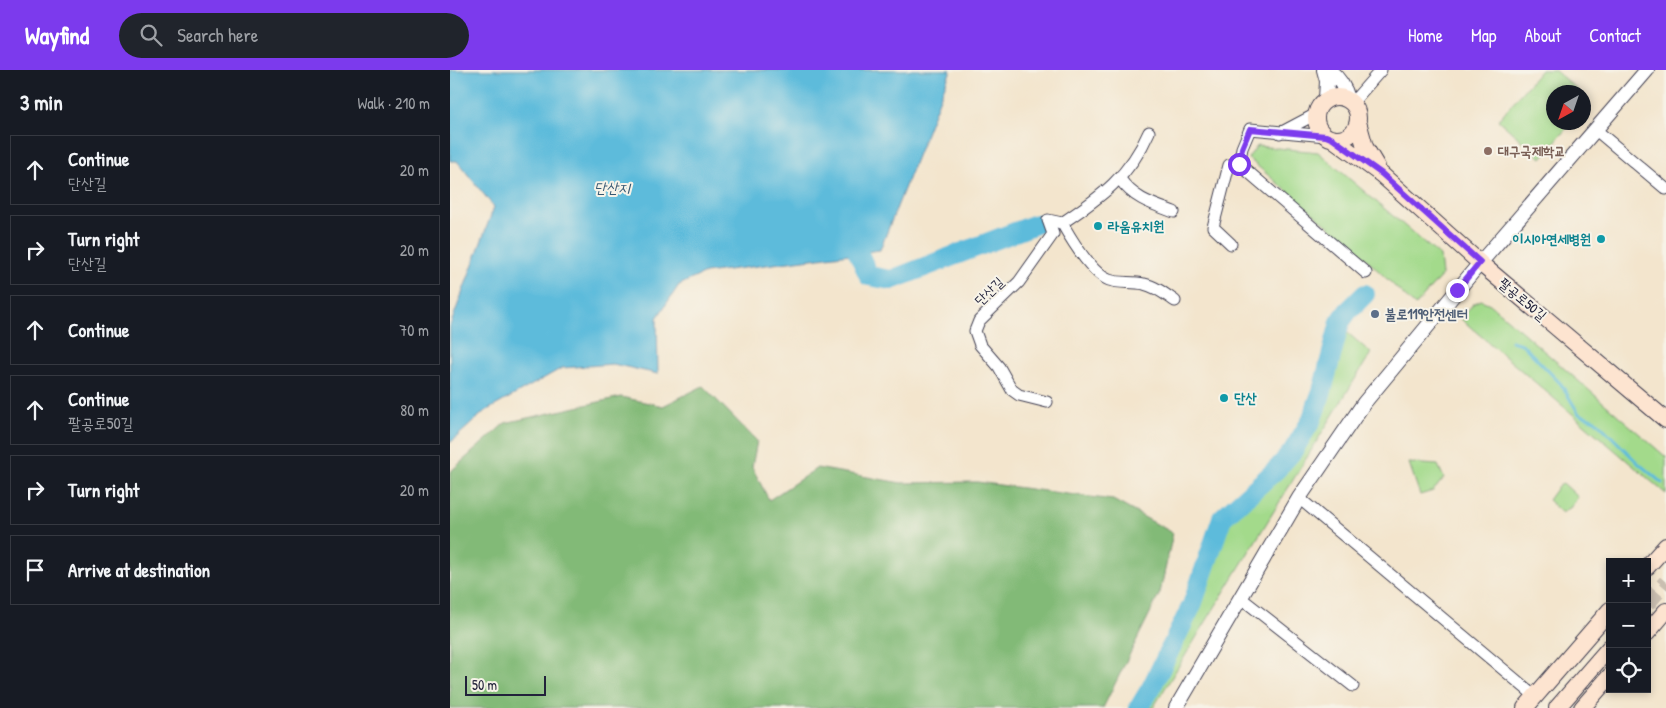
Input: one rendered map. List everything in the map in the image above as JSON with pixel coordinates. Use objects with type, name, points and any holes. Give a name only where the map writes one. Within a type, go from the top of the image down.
[{"type":"main road","points":[[1334,98],[1350,101],[1356,109],[1365,147],[1370,158],[1382,174],[1329,138],[1317,125],[1316,114],[1326,100],[1334,98]]},
{"type":"main road","points":[[1329,138],[1346,138],[1352,134],[1358,122]]},
{"type":"main road","name":"팔공로50길","points":[[1382,174],[1480,262],[1666,420]]},
{"type":"main road","points":[[1651,563],[1666,546]]},
{"type":"main road","points":[[1651,628],[1666,611]]},
{"type":"main road","points":[[1530,702],[1606,615]]},
{"type":"main road","points":[[1557,708],[1609,648]]},
{"type":"main road","points":[[1582,708],[1606,681]]},
{"type":"street","points":[[1324,70],[1327,81],[1326,100]]},
{"type":"street","points":[[1329,70],[1340,80],[1350,101],[1381,70]]},
{"type":"street","points":[[1176,708],[1299,498],[1364,402],[1480,262],[1647,70]]},
{"type":"street","points":[[1279,133],[1316,114]]},
{"type":"street","points":[[1329,138],[1250,129],[1242,148],[1239,164],[1366,273]]},
{"type":"street","points":[[1596,130],[1666,189]]},
{"type":"street","name":"단산길","points":[[1047,402],[1019,395],[1012,390],[999,367],[980,345],[975,331],[979,321],[1019,282],[1054,234],[1048,220],[1062,223],[1120,179],[1142,148],[1149,132]]},
{"type":"street","points":[[1229,165],[1213,227],[1231,244]]},
{"type":"street","points":[[1120,179],[1127,189],[1145,202],[1174,212]]},
{"type":"street","points":[[1062,223],[1072,242],[1088,262],[1106,279],[1118,283],[1144,284],[1159,290],[1174,301]]},
{"type":"street","points":[[1299,498],[1530,702]]},
{"type":"street","points":[[1241,598],[1353,686]]},
{"type":"green space","points":[[1541,70],[1554,70],[1572,85],[1546,85],[1546,130],[1565,130],[1541,158],[1498,120]]},
{"type":"green space","points":[[1257,146],[1318,152],[1440,256],[1442,275],[1415,306],[1360,253],[1248,158]]},
{"type":"green space","points":[[1481,300],[1490,304],[1666,457],[1666,494],[1461,319],[1473,304]]},
{"type":"green space","points":[[1342,328],[1371,353],[1153,708],[1134,708],[1223,524],[1298,455],[1326,398]]},
{"type":"green space","points":[[703,386],[757,441],[752,467],[769,500],[817,468],[901,483],[977,482],[1113,500],[1173,533],[1160,593],[1103,708],[450,708],[450,472],[505,423],[621,397],[663,406]]},
{"type":"green space","points":[[1409,463],[1438,465],[1444,478],[1433,491],[1420,495]]},
{"type":"green space","points":[[1563,483],[1578,497],[1571,507],[1562,513],[1548,500]]},
{"type":"water","name":"단산지","points":[[450,70],[951,70],[880,250],[705,273],[679,285],[657,318],[658,374],[613,364],[562,368],[484,412],[450,443],[450,326],[494,207],[457,161],[450,161]]},
{"type":"waterway","points":[[858,252],[869,276],[891,280],[1036,224]]},
{"type":"waterway","points":[[1139,708],[1151,688],[1192,605],[1222,518],[1277,469],[1292,452],[1311,421],[1322,391],[1340,322],[1365,294]]},
{"type":"waterway","points":[[1511,341],[1522,344],[1561,384],[1579,414],[1595,420],[1638,463],[1662,483]]},
{"type":"tunnel","points":[[1648,603],[1666,582]]},
{"type":"place","name":"대구국제학교","points":[[1488,151]]},
{"type":"place","name":"라움유치원","points":[[1098,226]]},
{"type":"place","name":"이시아연세병원","points":[[1601,239]]},
{"type":"place","name":"불로119안전센터","points":[[1375,314]]},
{"type":"place","name":"단산","points":[[1224,398]]},
{"type":"route","points":[[1239,164],[1242,148],[1250,129],[1326,136],[1333,139],[1382,174],[1480,262],[1457,290]]}]
